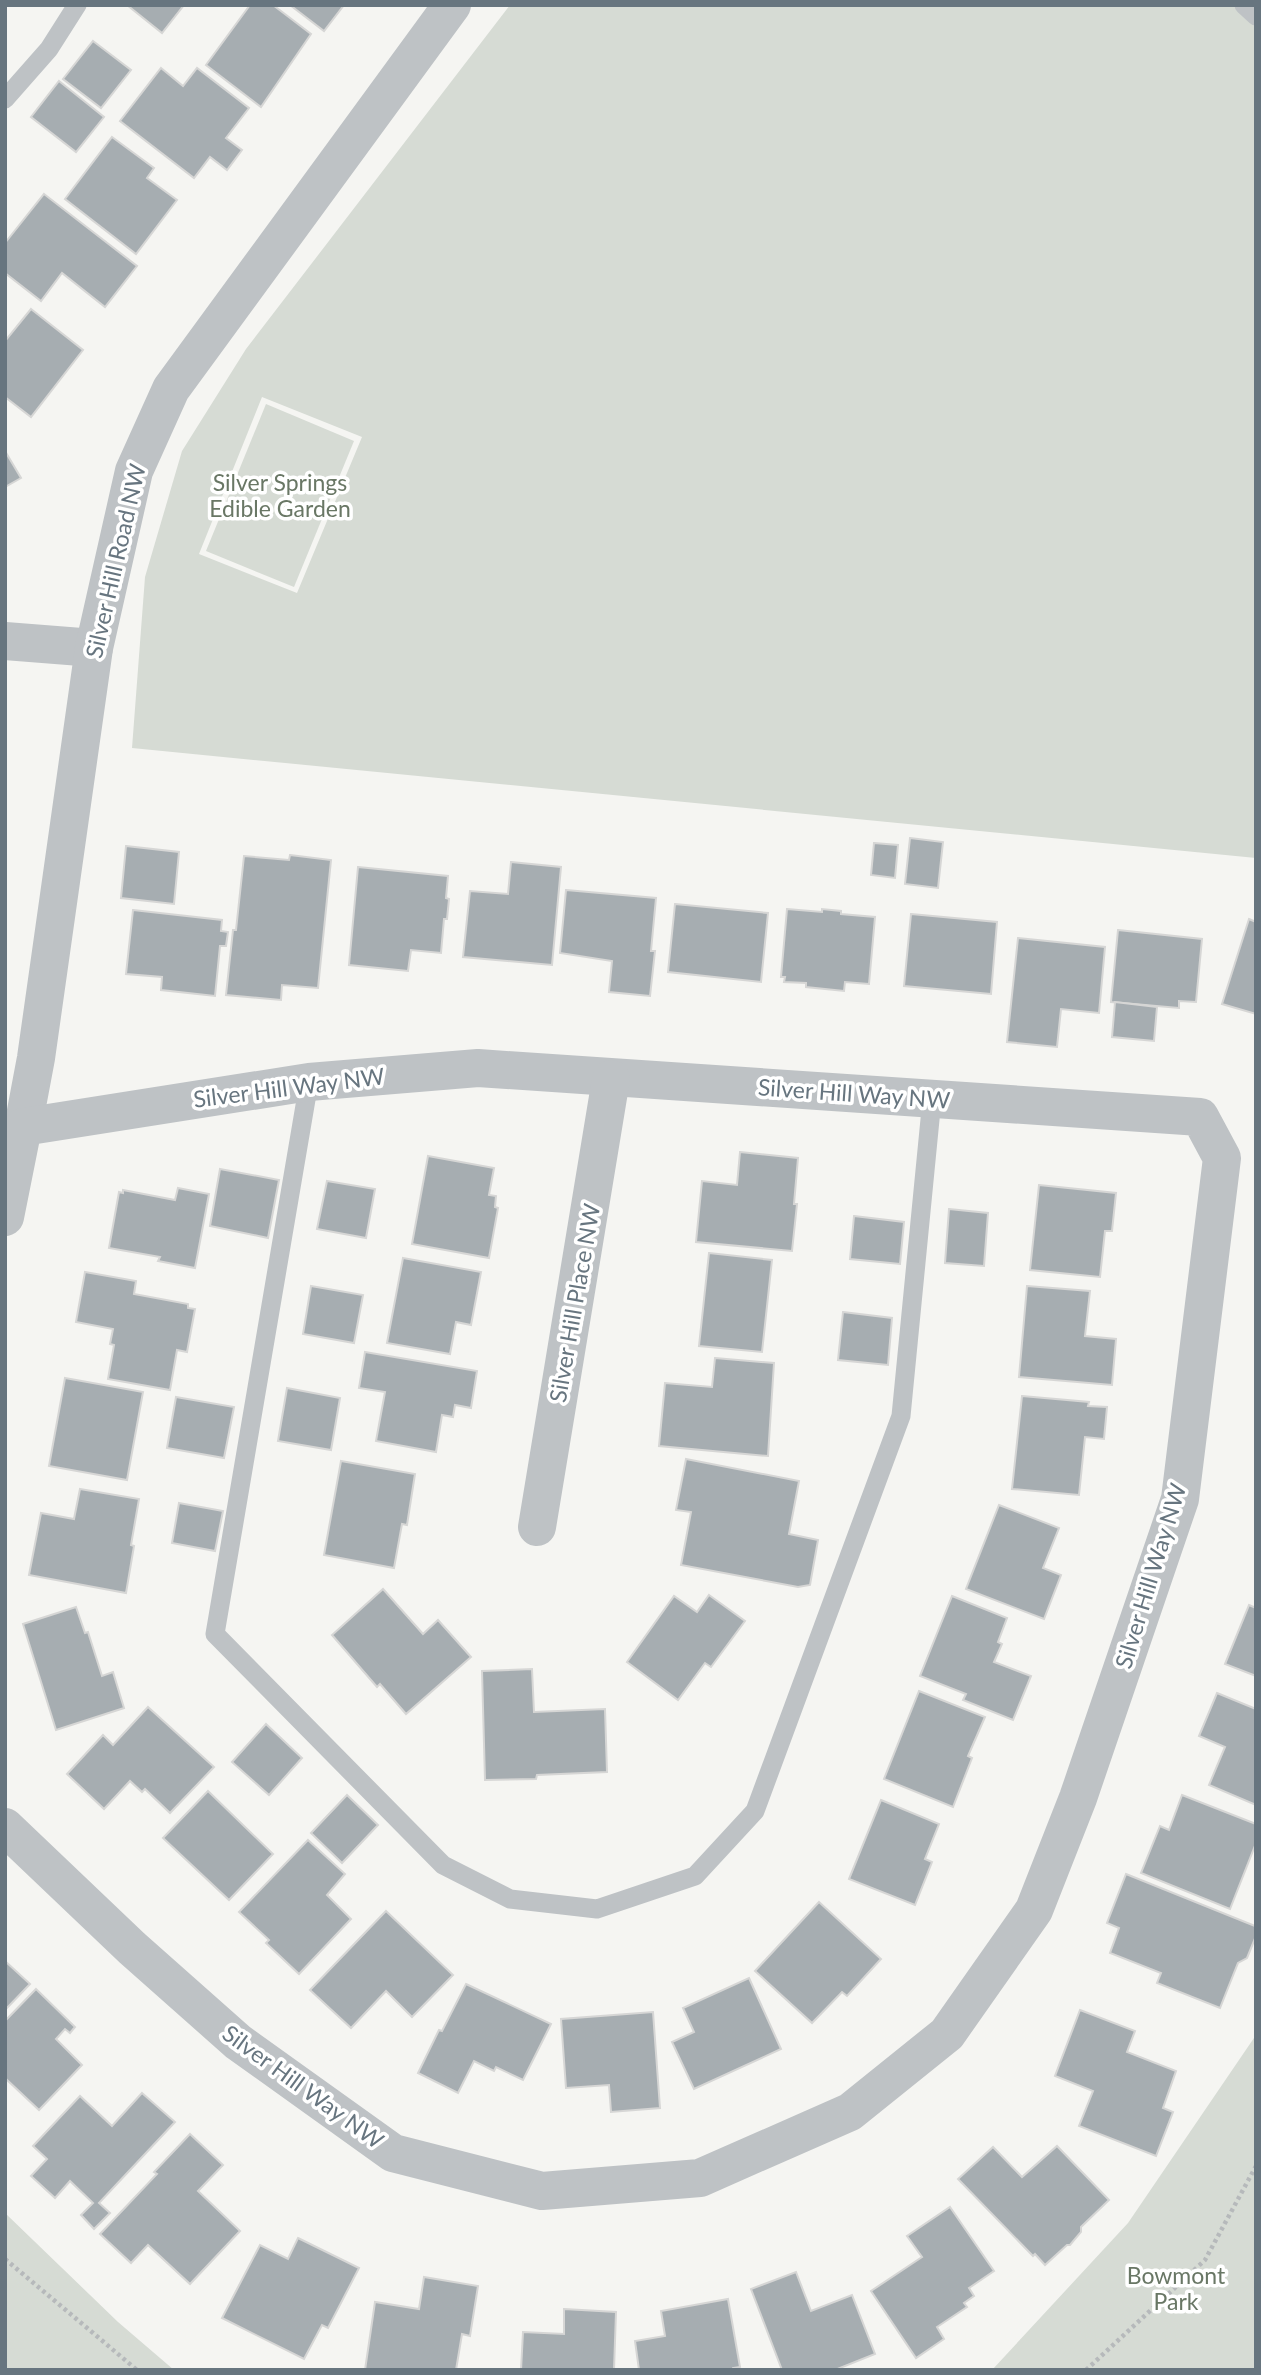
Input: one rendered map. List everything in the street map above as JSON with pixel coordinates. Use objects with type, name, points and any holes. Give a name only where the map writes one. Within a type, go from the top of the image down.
[{"type":"street","name":"Silver Hill Road NW","points":[[14,1127],[36,1058],[94,648],[134,471],[171,389],[452,5]]},
{"type":"street","points":[[5,641],[94,648]]},
{"type":"street","name":"Silver Hill Way NW","points":[[5,1827],[132,1948],[238,2042],[393,2152],[542,2191],[700,2178],[850,2112],[947,2034],[1034,1910],[1078,1798],[1180,1499],[1222,1158],[1200,1117],[478,1068],[309,1082],[14,1127]]},
{"type":"street","name":"Silver Hill Place NW","points":[[537,1527],[611,1079]]},
{"type":"street","points":[[5,1217],[14,1127]]},
{"type":"lane","points":[[5,99],[49,49],[77,5]]},
{"type":"lane","points":[[1244,5],[1256,16]]},
{"type":"lane","points":[[309,1082],[215,1634],[443,1865],[510,1899],[597,1909],[695,1875],[755,1811],[901,1416],[932,1099]]},
{"type":"path","points":[[1086,2370],[1205,2260],[1256,2166]]},
{"type":"path","points":[[5,2259],[137,2370]]},
{"type":"green space","points":[[510,5],[1236,5],[1256,22],[1256,858],[132,748],[145,577],[182,451],[246,349]],"holes":[[[262,397],[362,437],[297,593],[199,554]]]},
{"type":"green space","name":"Silver Springs Edible Garden","points":[[266,404],[354,441],[294,587],[206,551]]},
{"type":"green space","name":"Bowmont Park","points":[[1256,2035],[1256,2370],[992,2370],[1128,2223]]},
{"type":"green space","points":[[5,2213],[118,2322],[174,2370],[5,2370]]},
{"type":"building","points":[[127,5],[184,5],[162,33]]},
{"type":"building","points":[[250,5],[273,5],[311,34],[261,107],[206,65]]},
{"type":"building","points":[[290,5],[344,5],[324,31]]},
{"type":"building","points":[[93,41],[131,70],[101,108],[63,79]]},
{"type":"building","points":[[161,68],[183,86],[197,68],[249,108],[226,138],[242,150],[227,170],[210,157],[194,178],[120,121]]},
{"type":"building","points":[[59,81],[104,117],[76,152],[31,117]]},
{"type":"building","points":[[112,137],[154,168],[147,178],[177,200],[136,254],[65,199]]},
{"type":"building","points":[[44,194],[137,266],[105,307],[62,273],[41,301],[5,273],[5,243]]},
{"type":"building","points":[[31,309],[83,350],[31,417],[5,397],[5,341]]},
{"type":"building","points":[[5,451],[21,478],[5,487]]},
{"type":"building","points":[[910,838],[943,842],[938,888],[905,884]]},
{"type":"building","points":[[874,843],[898,845],[895,878],[871,875]]},
{"type":"building","points":[[126,846],[179,852],[174,904],[121,898]]},
{"type":"building","points":[[290,855],[331,860],[318,988],[282,985],[281,1000],[226,995],[244,856],[289,860]]},
{"type":"building","points":[[511,862],[561,867],[552,965],[463,957],[470,891],[508,894]]},
{"type":"building","points":[[358,867],[448,876],[446,898],[449,899],[441,953],[411,950],[408,971],[349,965]]},
{"type":"building","points":[[566,890],[656,898],[651,951],[655,951],[650,996],[609,992],[612,961],[560,953]]},
{"type":"building","points":[[675,904],[768,913],[761,982],[668,972]]},
{"type":"building","points":[[787,909],[822,912],[822,909],[841,911],[841,914],[875,917],[869,984],[845,982],[844,991],[806,987],[806,983],[784,982],[785,977],[781,977]]},
{"type":"building","points":[[133,910],[222,920],[221,931],[228,932],[226,946],[220,946],[215,996],[161,990],[162,977],[126,974]]},
{"type":"building","points":[[911,914],[997,922],[991,994],[904,986]]},
{"type":"building","points":[[1249,919],[1256,922],[1256,1014],[1222,1004]]},
{"type":"building","points":[[1118,930],[1202,939],[1196,1002],[1179,1001],[1179,1008],[1111,1002]]},
{"type":"building","points":[[1018,938],[1105,947],[1099,1013],[1061,1009],[1057,1047],[1007,1042]]},
{"type":"building","points":[[1115,1002],[1157,1007],[1154,1041],[1112,1037]]},
{"type":"building","points":[[740,1152],[798,1158],[792,1251],[696,1242],[702,1181],[737,1185]]},
{"type":"building","points":[[428,1156],[494,1168],[489,1195],[496,1196],[495,1207],[498,1208],[489,1258],[412,1244]]},
{"type":"building","points":[[220,1169],[279,1180],[268,1238],[210,1226]]},
{"type":"building","points":[[327,1181],[375,1189],[366,1238],[317,1229]]},
{"type":"building","points":[[1039,1185],[1116,1193],[1112,1231],[1105,1231],[1100,1277],[1030,1270]]},
{"type":"building","points":[[178,1188],[209,1194],[195,1268],[158,1261],[160,1257],[109,1248],[119,1192],[123,1193],[123,1190],[175,1200]]},
{"type":"building","points":[[949,1209],[988,1213],[984,1266],[945,1263]]},
{"type":"building","points":[[854,1216],[904,1222],[900,1264],[850,1259]]},
{"type":"building","points":[[709,1253],[772,1260],[762,1352],[699,1346]]},
{"type":"building","points":[[403,1258],[481,1272],[471,1325],[456,1322],[450,1354],[387,1343]]},
{"type":"building","points":[[85,1272],[136,1281],[134,1294],[188,1304],[188,1308],[195,1309],[187,1352],[177,1350],[170,1390],[108,1379],[114,1345],[110,1344],[113,1329],[76,1322]]},
{"type":"building","points":[[311,1286],[363,1295],[354,1343],[303,1334]]},
{"type":"building","points":[[1027,1286],[1090,1291],[1085,1336],[1116,1339],[1112,1385],[1019,1377]]},
{"type":"building","points":[[843,1312],[892,1318],[888,1365],[838,1360]]},
{"type":"building","points":[[365,1352],[477,1371],[471,1408],[455,1405],[453,1417],[442,1415],[436,1452],[376,1441],[385,1392],[359,1388]]},
{"type":"building","points":[[715,1358],[774,1363],[768,1456],[659,1446],[665,1383],[712,1387]]},
{"type":"building","points":[[65,1378],[143,1392],[127,1480],[49,1466]]},
{"type":"building","points":[[287,1388],[340,1398],[331,1450],[278,1441]]},
{"type":"building","points":[[1022,1396],[1089,1402],[1088,1406],[1107,1407],[1104,1439],[1085,1437],[1079,1495],[1012,1489]]},
{"type":"building","points":[[176,1397],[234,1407],[224,1458],[167,1448]]},
{"type":"building","points":[[686,1459],[799,1481],[789,1534],[818,1540],[810,1585],[798,1587],[681,1565],[691,1512],[676,1510]]},
{"type":"building","points":[[341,1461],[415,1474],[407,1525],[402,1524],[394,1568],[324,1555]]},
{"type":"building","points":[[80,1489],[139,1499],[126,1593],[29,1575],[41,1513],[74,1519]]},
{"type":"building","points":[[179,1503],[223,1511],[215,1551],[172,1543]]},
{"type":"building","points":[[999,1505],[1059,1528],[1043,1568],[1061,1575],[1044,1619],[966,1589]]},
{"type":"building","points":[[383,1589],[423,1634],[438,1620],[471,1657],[406,1714],[380,1684],[377,1687],[332,1635]]},
{"type":"building","points":[[709,1595],[745,1621],[711,1667],[705,1663],[678,1700],[627,1662],[674,1596],[697,1612]]},
{"type":"building","points":[[952,1596],[1007,1618],[998,1642],[1002,1644],[994,1662],[1031,1676],[1013,1720],[963,1700],[966,1694],[920,1676]]},
{"type":"building","points":[[1249,1605],[1256,1608],[1256,1676],[1225,1664]]},
{"type":"building","points":[[76,1607],[85,1633],[88,1632],[102,1676],[113,1672],[124,1708],[56,1730],[23,1624]]},
{"type":"building","points":[[532,1669],[534,1712],[605,1709],[607,1772],[537,1775],[536,1779],[485,1780],[482,1671]]},
{"type":"building","points":[[919,1691],[985,1717],[968,1756],[972,1758],[953,1807],[884,1779]]},
{"type":"building","points":[[1217,1693],[1256,1709],[1256,1805],[1209,1785],[1225,1747],[1199,1736]]},
{"type":"building","points":[[148,1707],[214,1767],[170,1813],[145,1789],[142,1792],[130,1781],[104,1809],[67,1774],[103,1735],[113,1745]]},
{"type":"building","points":[[266,1724],[302,1758],[269,1795],[232,1762]]},
{"type":"building","points":[[208,1791],[273,1854],[229,1900],[163,1838]]},
{"type":"building","points":[[347,1795],[378,1825],[342,1863],[311,1833]]},
{"type":"building","points":[[1182,1795],[1256,1824],[1256,1843],[1230,1909],[1141,1873],[1160,1826],[1169,1830]]},
{"type":"building","points":[[881,1800],[939,1824],[925,1859],[932,1862],[915,1905],[849,1879]]},
{"type":"building","points":[[308,1840],[345,1874],[327,1895],[351,1919],[299,1974],[266,1943],[269,1940],[239,1912]]},
{"type":"building","points":[[1126,1874],[1255,1926],[1256,1936],[1247,1958],[1238,1963],[1220,2008],[1157,1983],[1161,1973],[1110,1953],[1119,1928],[1107,1923]]},
{"type":"building","points":[[819,1902],[881,1959],[847,1996],[842,1992],[812,2023],[755,1971]]},
{"type":"building","points":[[386,1911],[453,1975],[412,2017],[386,1991],[351,2028],[310,1990]]},
{"type":"building","points":[[5,1961],[30,1984],[5,2010]]},
{"type":"building","points":[[749,1978],[781,2049],[694,2089],[672,2042],[694,2032],[683,2008]]},
{"type":"building","points":[[466,1984],[551,2024],[523,2080],[496,2067],[494,2071],[474,2061],[458,2093],[418,2073]]},
{"type":"building","points":[[36,1989],[75,2027],[70,2033],[65,2029],[56,2039],[82,2065],[39,2110],[5,2078],[5,2021]]},
{"type":"building","points":[[1080,2010],[1135,2031],[1127,2052],[1176,2071],[1163,2108],[1173,2112],[1156,2156],[1079,2126],[1093,2091],[1055,2076]]},
{"type":"building","points":[[653,2012],[660,2108],[611,2112],[609,2085],[566,2088],[561,2019]]},
{"type":"building","points":[[142,2093],[175,2122],[99,2203],[110,2213],[94,2229],[81,2215],[93,2203],[70,2181],[55,2198],[31,2176],[47,2159],[33,2146],[80,2096],[112,2126]]},
{"type":"building","points":[[190,2134],[223,2165],[198,2191],[240,2231],[190,2284],[148,2245],[131,2263],[100,2234],[157,2174],[154,2172]]},
{"type":"building","points":[[1057,2146],[1109,2200],[1081,2227],[1081,2232],[1070,2245],[1045,2265],[958,2179],[993,2147],[1022,2177]]},
{"type":"building","points":[[950,2207],[994,2271],[969,2288],[974,2296],[964,2303],[967,2307],[937,2327],[944,2339],[916,2358],[871,2291],[922,2257],[907,2236]]},
{"type":"building","points":[[298,2238],[359,2268],[328,2328],[322,2325],[304,2359],[222,2318],[260,2245],[288,2259]]},
{"type":"building","points":[[796,2272],[811,2311],[852,2295],[875,2354],[835,2370],[782,2370],[751,2289]]},
{"type":"building","points":[[424,2277],[478,2286],[470,2336],[462,2334],[456,2370],[365,2370],[375,2302],[419,2309]]},
{"type":"building","points":[[728,2299],[740,2367],[733,2370],[639,2370],[635,2341],[665,2336],[661,2311]]},
{"type":"building","points":[[564,2309],[616,2312],[614,2370],[521,2370],[523,2332],[564,2334]]}]
